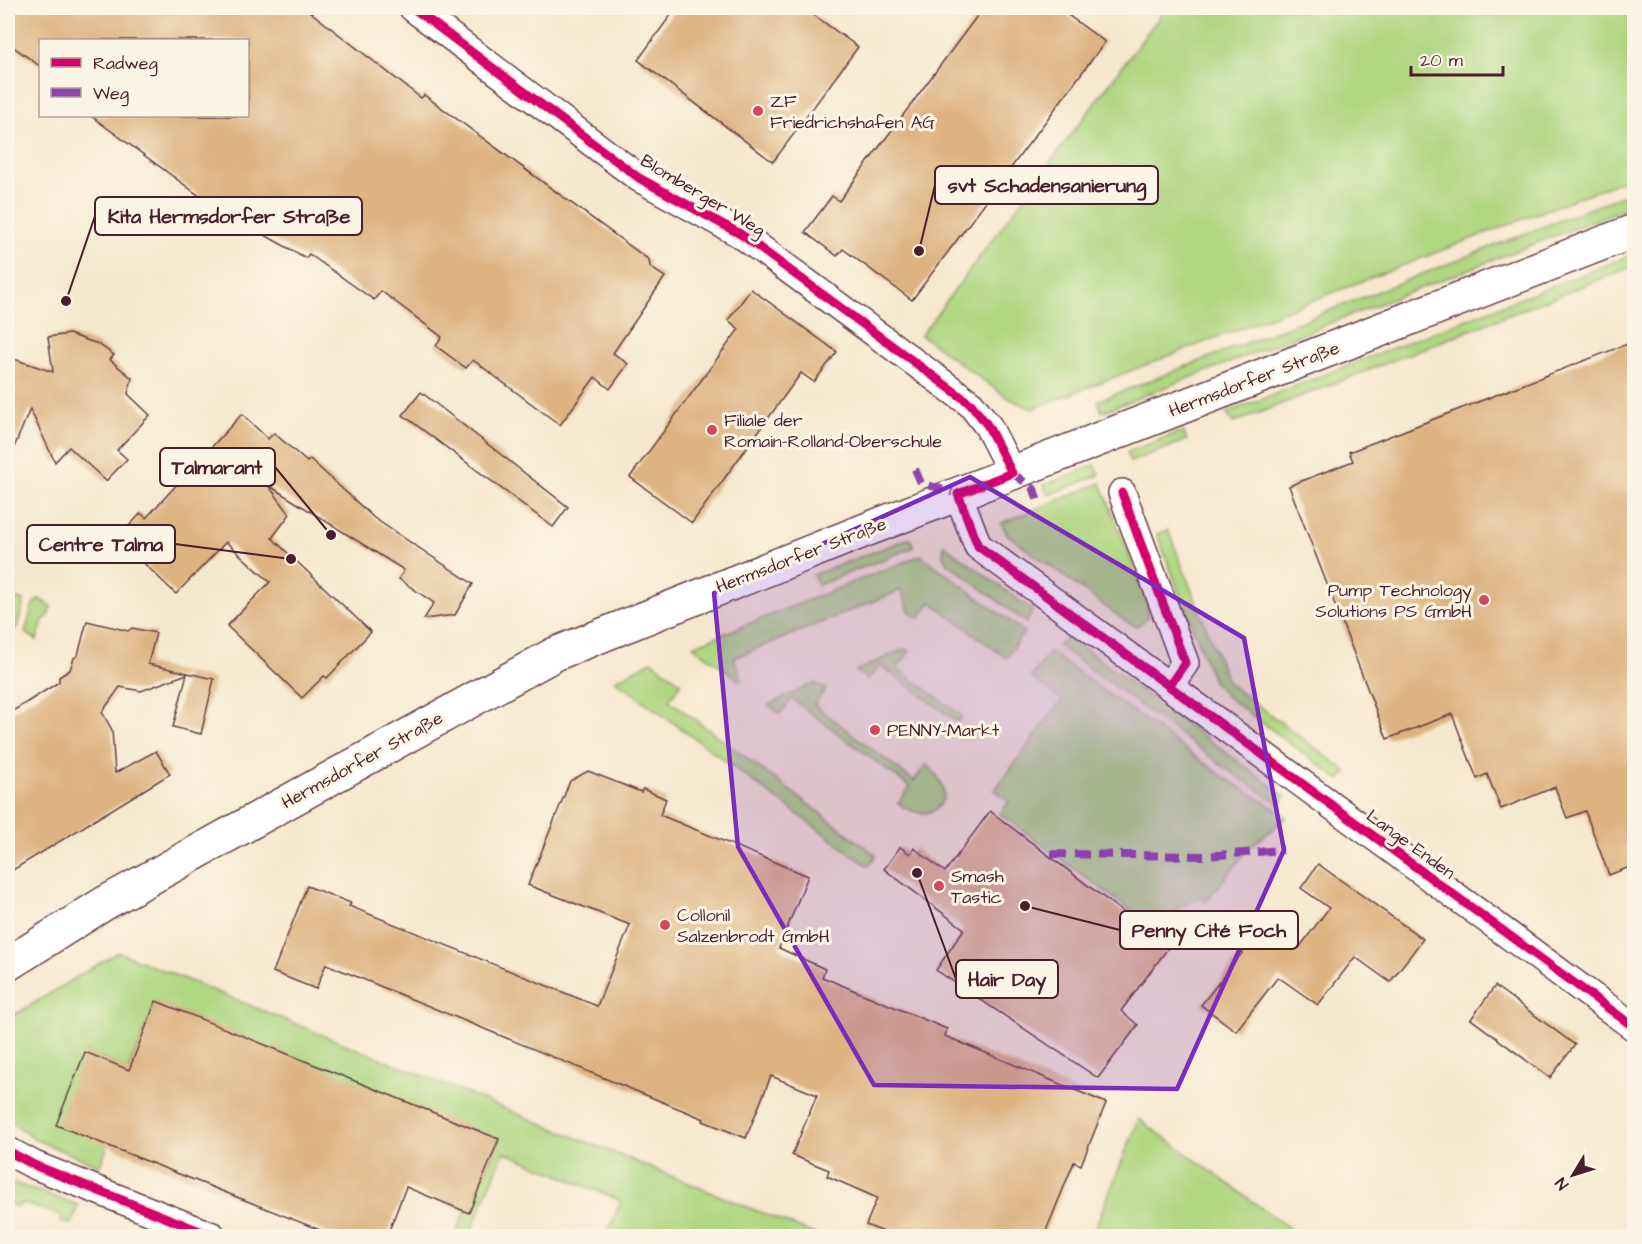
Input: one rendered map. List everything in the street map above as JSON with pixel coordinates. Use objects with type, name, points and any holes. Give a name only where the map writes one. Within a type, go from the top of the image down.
[{"type":"main road","name":"Hermsdorfer Straße","points":[[8,964],[112,899],[555,654],[958,494],[1635,231]]},
{"type":"street","name":"Blomberger Weg","points":[[413,8],[639,178],[742,235],[971,404],[988,426],[1012,473]]},
{"type":"street","name":"Lange Enden","points":[[958,494],[978,546],[1635,1027]]},
{"type":"street","points":[[1122,494],[1185,663],[1169,686]]},
{"type":"street","points":[[8,1151],[34,1165],[212,1236]]},
{"type":"highlighted area","points":[[970,477],[1244,638],[1284,850],[1177,1089],[874,1085],[738,847],[714,593]]},
{"type":"green space","points":[[1166,8],[1634,8],[1634,176],[1032,409],[1008,398],[921,335]]},
{"type":"green space","points":[[1634,191],[1634,205],[1102,412],[1098,401]]},
{"type":"green space","points":[[1634,254],[1634,266],[1233,423],[1226,413]]},
{"type":"green space","points":[[1183,431],[1187,440],[1130,462],[1127,452]]},
{"type":"green space","points":[[1095,465],[1099,475],[1048,495],[1044,485]]},
{"type":"green space","points":[[1101,483],[1148,605],[1147,619],[1137,626],[1128,623],[1008,535],[1001,523]]},
{"type":"green space","points":[[1168,530],[1228,683],[1347,772],[1340,780],[1227,697],[1213,681],[1157,534]]},
{"type":"green space","points":[[910,538],[914,547],[818,585],[813,575]]},
{"type":"green space","points":[[944,545],[1032,610],[1027,623],[948,563],[943,556]]},
{"type":"green space","points":[[921,555],[1024,632],[1006,658],[931,602],[919,618],[910,612],[901,590],[734,658],[742,679],[739,680],[693,646]]},
{"type":"green space","points":[[8,597],[24,601],[17,627],[8,633]]},
{"type":"green space","points":[[39,599],[51,606],[48,617],[43,620],[37,640],[25,633],[33,604]]},
{"type":"green space","points":[[1069,637],[1285,796],[1281,805],[1227,769],[1058,645]]},
{"type":"green space","points":[[904,649],[910,651],[897,668],[962,716],[958,722],[880,665],[868,680],[856,671]]},
{"type":"green space","points":[[1050,652],[1225,778],[1281,812],[1286,818],[1248,849],[1206,902],[1199,897],[1179,907],[1160,932],[1000,814],[1009,802],[995,790],[1062,700],[1031,677]]},
{"type":"green space","points":[[652,661],[681,683],[669,700],[876,855],[868,866],[615,680]]},
{"type":"green space","points":[[814,683],[826,689],[814,705],[914,781],[926,765],[937,776],[943,787],[940,805],[933,811],[923,813],[911,811],[898,803],[910,787],[792,699],[780,714],[769,705]]},
{"type":"green space","points":[[118,952],[819,1236],[724,1236],[719,1233],[682,1236],[607,1236],[621,1201],[504,1152],[469,1236],[455,1236],[465,1211],[469,1212],[499,1140],[156,1002],[128,1070],[86,1052],[108,1145],[100,1166],[36,1140],[8,1120],[8,1019]]},
{"type":"green space","points":[[1139,1119],[1300,1236],[1092,1236]]},
{"type":"green space","points":[[8,1181],[78,1205],[72,1224],[60,1221],[60,1215],[21,1203],[19,1207],[8,1204]]},
{"type":"building","points":[[8,8],[305,8],[421,98],[424,95],[649,260],[650,267],[665,277],[613,353],[628,364],[610,389],[595,377],[560,425],[473,360],[466,368],[436,346],[442,337],[381,291],[374,300],[309,254],[306,258],[216,208],[92,117],[249,117],[249,39],[39,39],[39,65],[8,43]]},
{"type":"building","name":"ZF Friedrichshafen AG","points":[[676,8],[804,8],[858,47],[773,162],[638,60]]},
{"type":"building","points":[[983,8],[1058,8],[1105,42],[912,300],[843,249],[837,256],[805,232],[832,196],[839,201]]},
{"type":"building","name":"Filiale der Romain-Rolland-Oberschule","points":[[751,289],[837,352],[814,382],[801,373],[692,523],[630,477],[739,329],[728,320]]},
{"type":"building","points":[[69,334],[98,344],[114,355],[110,360],[132,378],[128,394],[150,415],[117,450],[127,459],[106,481],[69,447],[55,462],[30,409],[8,462],[8,357],[53,372],[48,337]]},
{"type":"building","name":"Pump Technology Solutions PS GmbH","points":[[1635,341],[1635,865],[1609,875],[1585,811],[1567,818],[1555,787],[1501,809],[1487,774],[1477,779],[1452,714],[1387,739],[1289,486],[1353,461],[1349,452]]},
{"type":"building","points":[[421,392],[568,507],[553,527],[403,415]]},
{"type":"building","points":[[242,414],[268,439],[274,433],[307,462],[310,459],[374,518],[473,584],[455,615],[424,619],[434,603],[399,579],[404,570],[268,485],[290,514],[272,538],[371,632],[327,678],[324,676],[302,698],[227,626],[270,582],[226,542],[176,594],[118,538],[141,513],[146,518]]},
{"type":"building","points":[[87,621],[128,631],[132,628],[156,633],[148,664],[214,679],[201,734],[173,727],[187,674],[141,691],[120,687],[102,712],[112,730],[115,773],[156,751],[170,774],[8,873],[8,714],[59,682],[59,677],[70,670],[74,658],[78,655]]},
{"type":"building","points":[[588,771],[641,792],[643,789],[666,799],[660,815],[808,876],[779,948],[825,969],[822,977],[947,1029],[945,1036],[1106,1103],[1081,1165],[1074,1162],[1044,1236],[894,1236],[866,1225],[877,1198],[827,1176],[829,1170],[792,1155],[817,1095],[771,1076],[746,1138],[326,964],[316,989],[273,972],[307,886],[351,903],[349,906],[597,1006],[630,925],[528,885],[570,781]]},
{"type":"building","points":[[990,811],[1169,947],[1121,1011],[1138,1025],[1098,1078],[936,970],[964,929],[884,869],[900,847],[910,854],[914,848],[945,872]]},
{"type":"building","points":[[1318,864],[1423,939],[1390,982],[1355,957],[1318,1005],[1278,977],[1236,1031],[1201,1005],[1265,924],[1299,948],[1329,908],[1301,888]]},
{"type":"building","points":[[1495,986],[1575,1045],[1550,1078],[1471,1019]]},
{"type":"building","points":[[156,1001],[499,1139],[469,1213],[406,1187],[387,1236],[335,1236],[56,1125],[85,1052],[129,1070]]},
{"type":"marked path","points":[[915,469],[921,483],[958,494]]},
{"type":"marked path","points":[[1012,473],[1034,489],[1038,502]]},
{"type":"marked path","points":[[1051,854],[1205,856],[1283,850]]},
{"type":"cycle path","points":[[413,8],[639,178],[742,235],[971,404],[988,426],[1012,473],[958,494],[978,546],[1634,1027]]},
{"type":"cycle path","points":[[1122,493],[1185,663],[1169,686]]},
{"type":"cycle path","points":[[8,1151],[34,1165],[212,1236]]},
{"type":"place","name":"ZF Friedrichshafen AG","points":[[758,111]]},
{"type":"place","name":"svt Schadensanierung","points":[[919,251]]},
{"type":"place","name":"Kita Hermsdorfer Straße","points":[[66,301]]},
{"type":"place","name":"Filiale der Romain-Rolland-Oberschule","points":[[712,430]]},
{"type":"place","name":"Talmarant","points":[[331,535]]},
{"type":"place","name":"Centre Talma","points":[[291,559]]},
{"type":"place","name":"Pump Technology Solutions PS GmbH","points":[[1484,600]]},
{"type":"place","name":"PENNY-Markt","points":[[875,730]]},
{"type":"place","name":"Hair Day","points":[[917,873]]},
{"type":"place","name":"Smash Tastic","points":[[939,886]]},
{"type":"place","name":"Penny Cité Foch","points":[[1025,906]]},
{"type":"place","name":"Collonil Salzenbrodt GmbH","points":[[665,925]]}]
